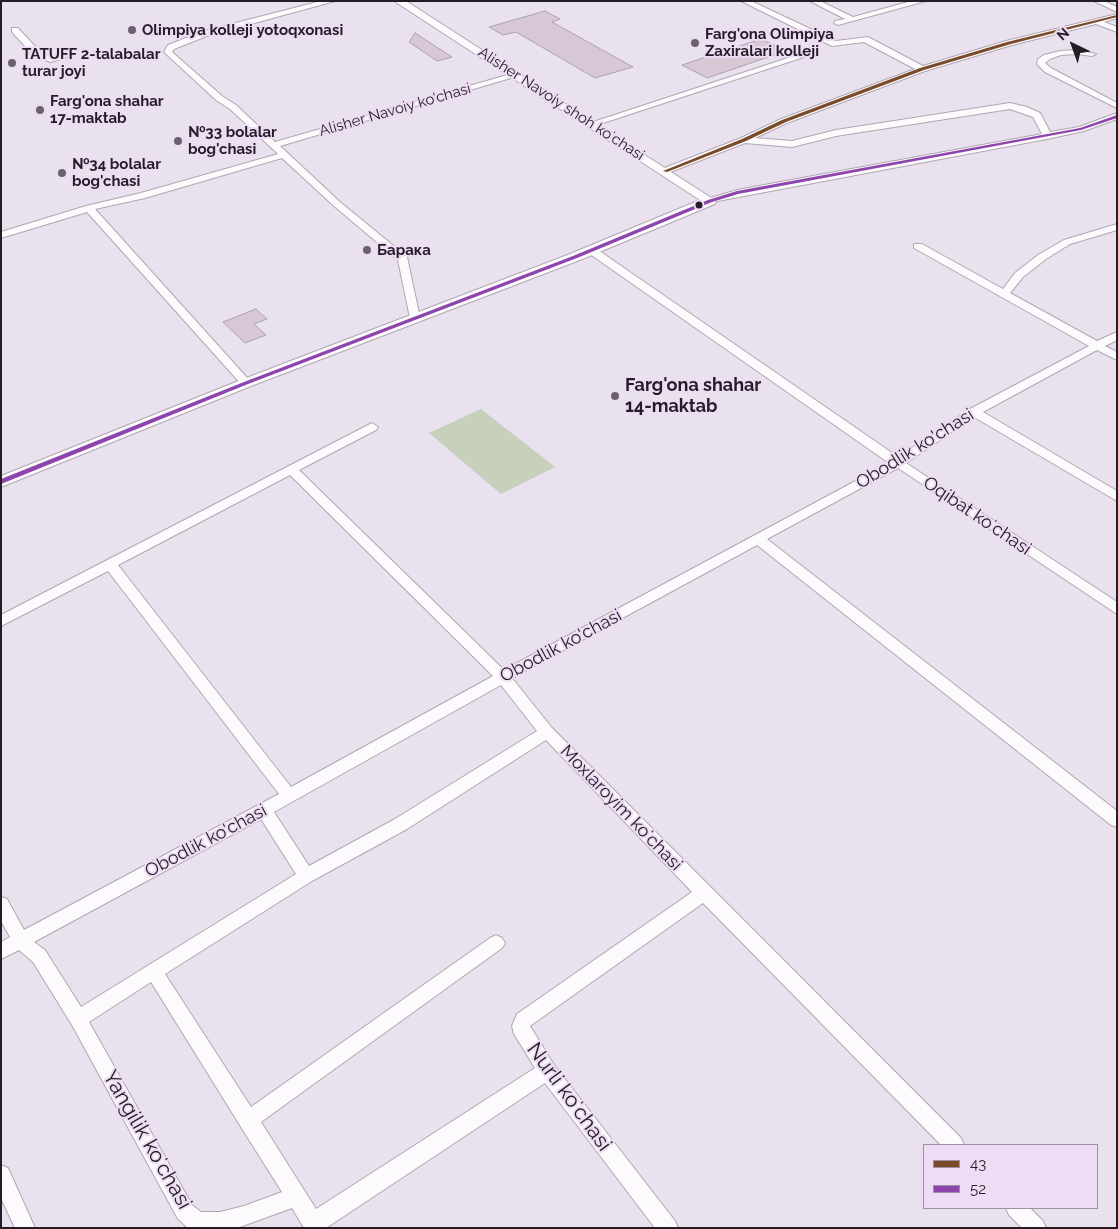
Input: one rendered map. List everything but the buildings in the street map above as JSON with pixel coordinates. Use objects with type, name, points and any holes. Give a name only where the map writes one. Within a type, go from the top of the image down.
[{"type":"street","points":[[331,1],[204,34],[171,46],[168,52],[220,98],[233,107],[336,204],[403,259],[415,318]]},
{"type":"street","name":"Alisher Navoiy shoh koʻchasi","points":[[400,1],[710,201]]},
{"type":"street","points":[[746,1],[835,44],[865,39]]},
{"type":"street","points":[[814,1],[851,20]]},
{"type":"street","points":[[922,1],[838,23],[922,69]]},
{"type":"street","points":[[1098,1],[1117,10]]},
{"type":"street","points":[[665,172],[744,140],[784,121],[922,69],[1009,43],[1117,16]]},
{"type":"street","points":[[1096,21],[1117,30]]},
{"type":"street","points":[[15,30],[38,55],[51,60],[70,55]]},
{"type":"street","points":[[1092,54],[1060,53],[1047,57],[1041,61],[1041,64],[1048,70],[1117,106]]},
{"type":"street","points":[[591,124],[800,57]]},
{"type":"street","name":"Alisher Navoiy ko'chasi","points":[[273,145],[517,75]]},
{"type":"street","points":[[744,140],[792,144],[836,133],[1010,106],[1038,115],[1047,136]]},
{"type":"street","points":[[1,482],[246,382],[591,250],[710,201],[737,193],[1081,130],[1117,116]]},
{"type":"street","points":[[1,235],[89,208],[142,196],[283,154]]},
{"type":"street","points":[[89,208],[246,382]]},
{"type":"street","points":[[1004,294],[1019,275],[1042,257],[1067,242],[1117,227]]},
{"type":"street","points":[[918,246],[1117,357]]},
{"type":"street","name":"Oqibat koʻchasi","points":[[591,250],[898,464],[1117,609]]},
{"type":"street","name":"Obodlik ko'chasi","points":[[1,951],[264,810],[503,677],[898,464],[974,412],[1117,335]]},
{"type":"street","points":[[974,412],[1117,497]]},
{"type":"street","points":[[1,621],[372,427]]},
{"type":"street","name":"Moxlaroyim koʻchasi","points":[[291,469],[503,677],[547,732],[704,894],[953,1144]]},
{"type":"street","points":[[758,539],[1117,820]]},
{"type":"street","points":[[110,565],[289,796]]},
{"type":"street","points":[[78,1019],[306,876],[402,824],[547,732]]},
{"type":"street","points":[[264,810],[306,876]]},
{"type":"street","name":"Nurli koʻchasi","points":[[668,1228],[547,1071],[523,1034],[521,1026],[523,1020],[704,894]]},
{"type":"street","points":[[1,904],[21,941]]},
{"type":"street","name":"Yangilik koʻchasi","points":[[21,941],[39,956],[78,1019],[185,1212],[197,1222],[220,1222],[244,1216],[296,1196]]},
{"type":"street","points":[[248,1120],[496,943]]},
{"type":"street","points":[[154,971],[314,1225],[547,1071]]},
{"type":"street","points":[[1,1175],[25,1228]]},
{"type":"street","points":[[1017,1209],[1036,1228]]},
{"type":"green space","points":[[481,409],[555,467],[501,494],[429,433]]},
{"type":"transit line","name":"43","points":[[665,171],[744,140],[784,121],[922,69],[1009,43],[1117,16]]},
{"type":"transit line","name":"52","points":[[1,482],[246,383],[575,257],[710,201],[737,193],[1081,129],[1117,116]]},
{"type":"place","name":"Olimpiya kolleji yotoqxonasi","points":[[132,30]]},
{"type":"place","name":"Farg'ona Olimpiya Zaxiralari kolleji","points":[[695,43]]},
{"type":"place","name":"TATUFF 2-talabalar turar joyi","points":[[12,63]]},
{"type":"place","name":"Farg'ona shahar 17-maktab","points":[[40,110]]},
{"type":"place","name":"№33 bolalar bog'chasi","points":[[178,141]]},
{"type":"place","name":"№34 bolalar bog'chasi","points":[[62,173]]},
{"type":"place","name":"Барака","points":[[367,250]]},
{"type":"place","name":"Farg'ona shahar 14-maktab","points":[[615,396]]}]
